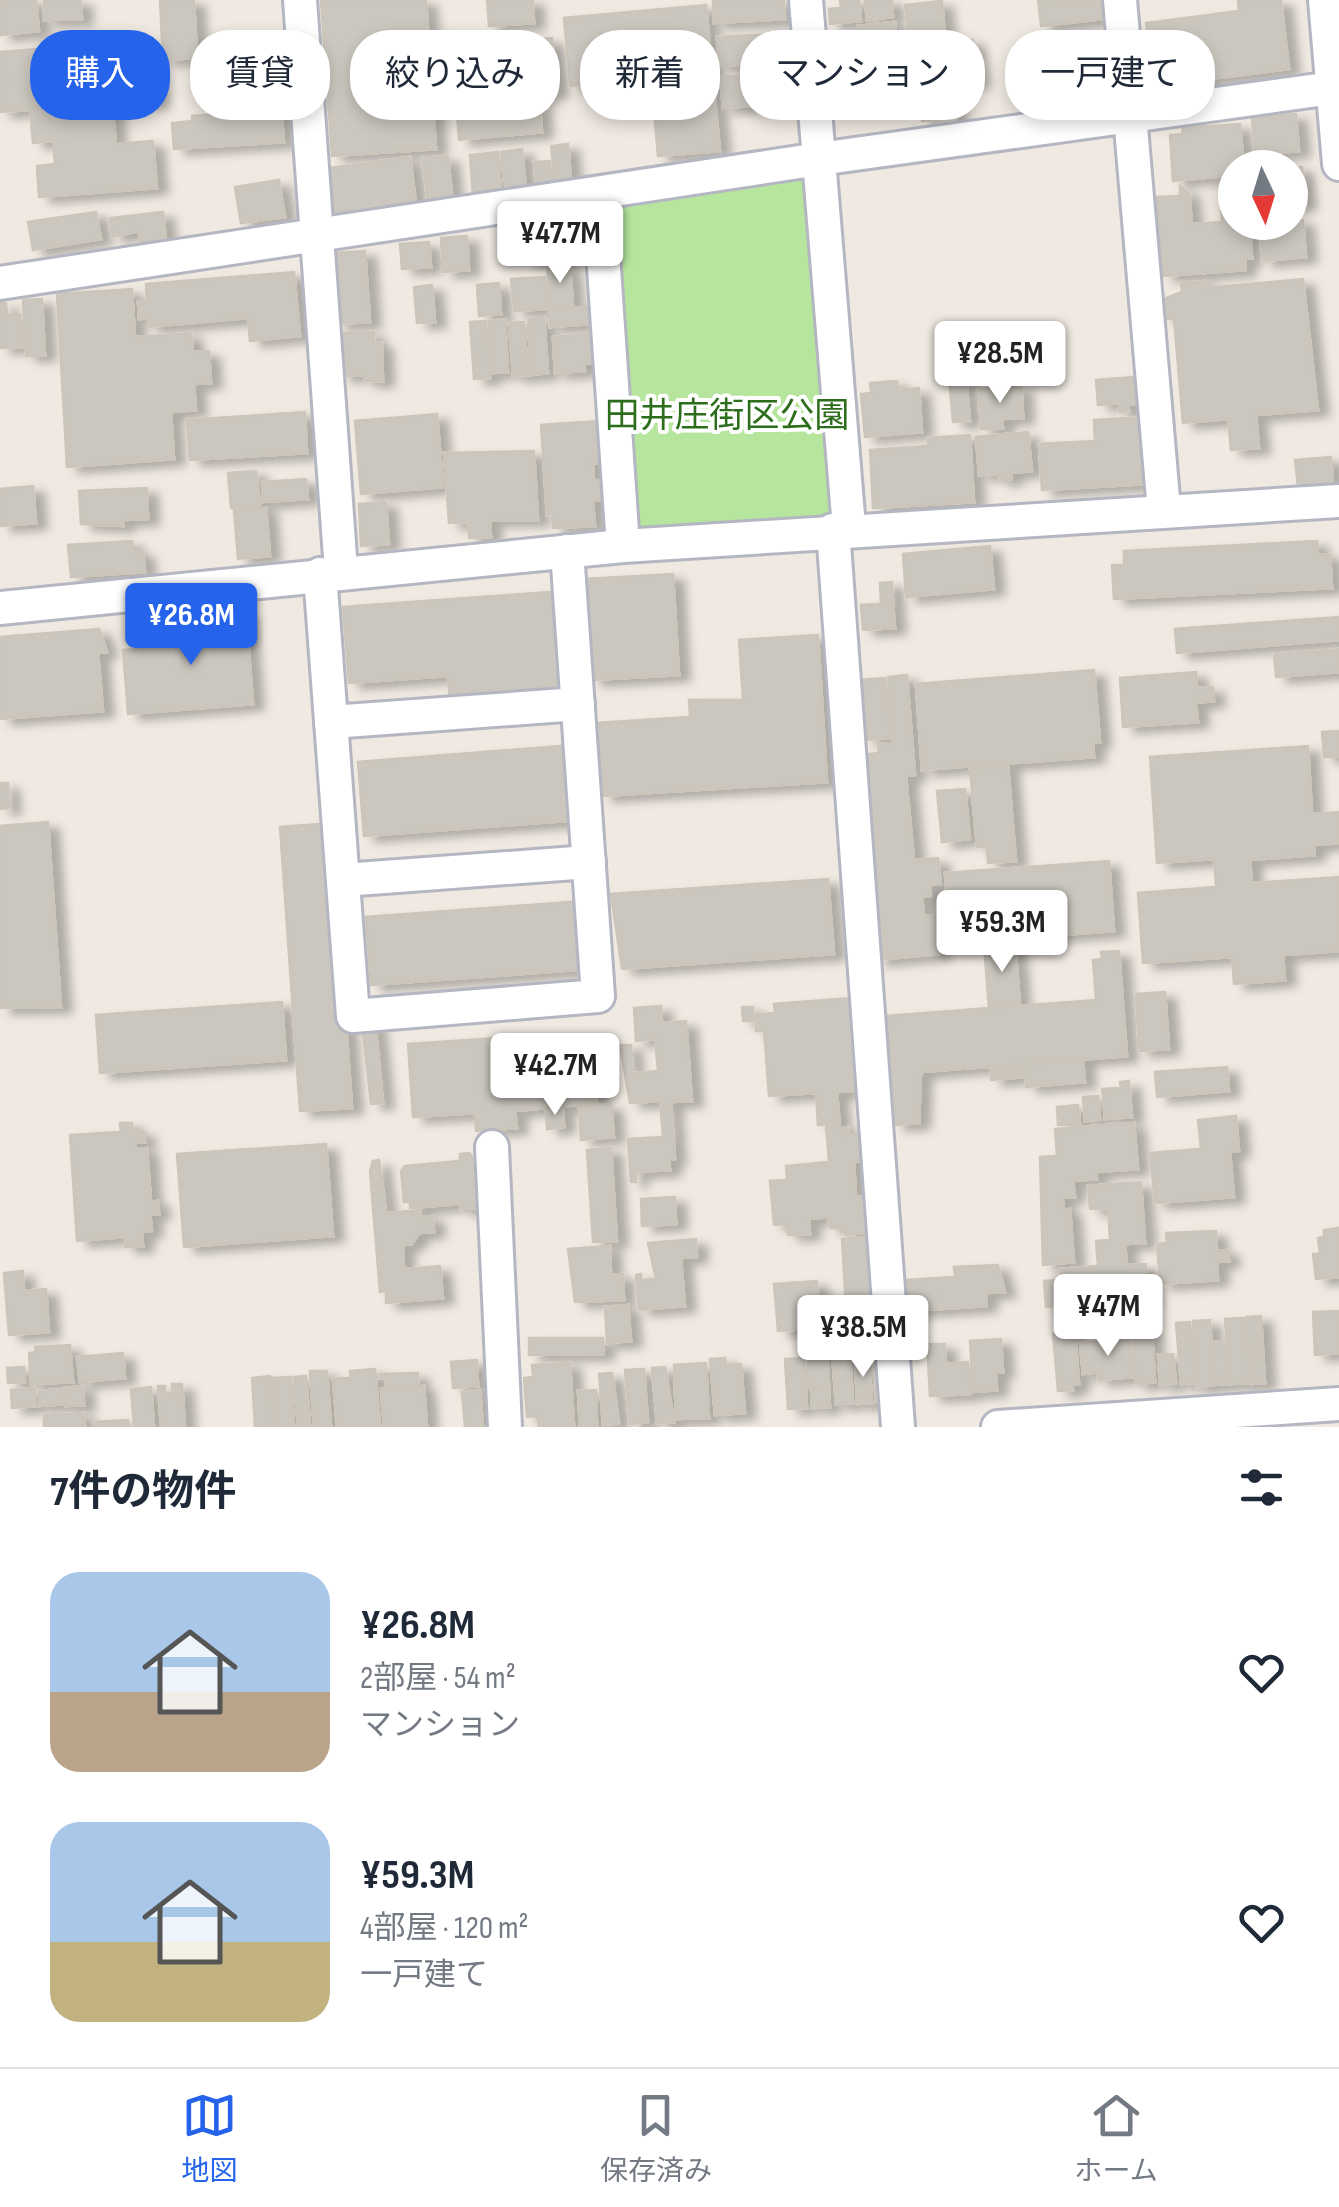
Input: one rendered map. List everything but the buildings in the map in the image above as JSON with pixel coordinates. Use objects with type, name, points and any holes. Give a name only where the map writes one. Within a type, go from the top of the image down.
[{"type":"street","points":[[300,0],[330,573],[331,722],[353,1016],[598,996],[567,551]]},
{"type":"street","points":[[806,0],[898,1427]]},
{"type":"street","points":[[1120,0],[1123,30]]},
{"type":"street","points":[[1324,0],[1339,164]]},
{"type":"street","points":[[1215,111],[1335,107]]},
{"type":"street","points":[[0,282],[1089,120]]},
{"type":"street","points":[[1132,120],[1164,510]]},
{"type":"street","points":[[599,195],[623,546]]},
{"type":"street","points":[[0,608],[623,546],[841,529],[1339,501]]},
{"type":"street","points":[[331,722],[578,704]]},
{"type":"street","points":[[343,880],[589,862]]},
{"type":"street","points":[[492,1147],[505,1427]]},
{"type":"street","points":[[998,1427],[1339,1404]]},
{"type":"green space","name":"田井庄街区公園","points":[[794,172],[809,184],[833,509],[826,517],[644,532],[635,523],[615,200]]}]
